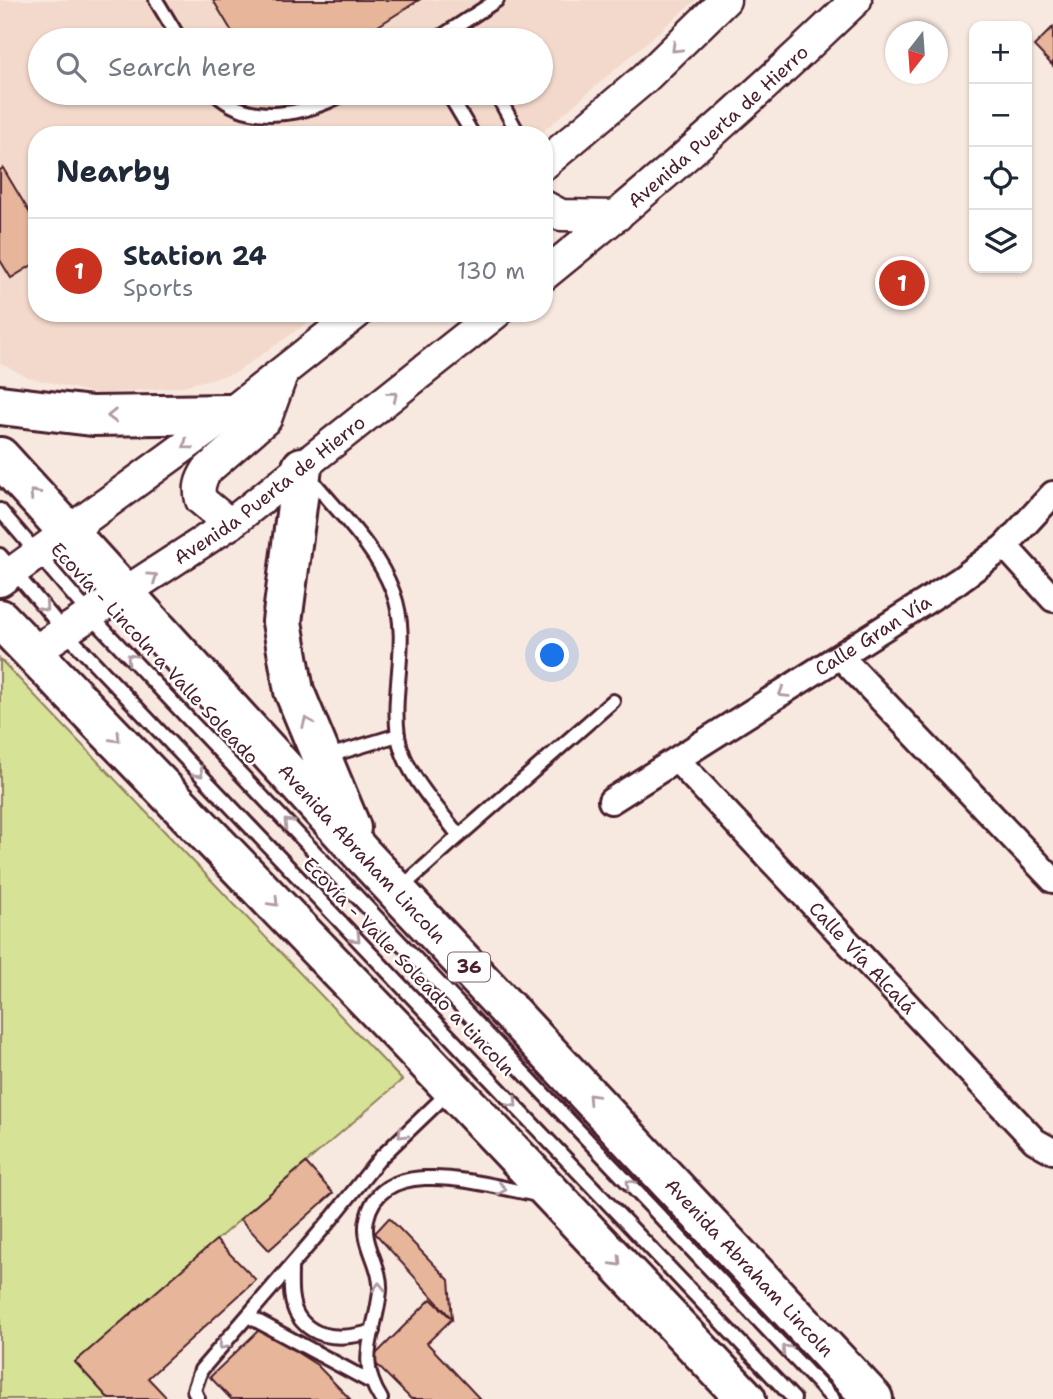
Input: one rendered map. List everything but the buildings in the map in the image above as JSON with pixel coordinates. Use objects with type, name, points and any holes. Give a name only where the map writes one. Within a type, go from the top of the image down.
[{"type":"main road","points":[[0,405],[92,416],[229,414]]},
{"type":"main road","name":"Avenida Abraham Lincoln","points":[[0,457],[361,853],[873,1399]]},
{"type":"main road","points":[[302,467],[282,622],[294,691],[361,853]]},
{"type":"main road","points":[[0,619],[453,1088],[746,1399]]},
{"type":"street","points":[[553,156],[644,79],[725,0]]},
{"type":"street","name":"Avenida Puerta de Hierro","points":[[553,268],[617,216],[793,61],[856,0]]},
{"type":"street","points":[[553,211],[561,215],[617,216]]},
{"type":"street","points":[[4,569],[37,554],[69,533],[229,414],[346,322]]},
{"type":"street","points":[[448,352],[472,322]]},
{"type":"street","name":"Avenida Puerta de Hierro","points":[[33,652],[125,595],[230,524],[485,322]]},
{"type":"street","points":[[230,524],[201,500],[199,489],[202,479],[207,470],[266,419],[283,372]]},
{"type":"street","name":"Calle Gran Vía","points":[[611,801],[958,581],[1005,545],[1053,494]]},
{"type":"street","points":[[1005,545],[1053,599]]},
{"type":"street","points":[[841,657],[1053,880]]},
{"type":"street","name":"Calle Vía Alcalá","points":[[677,760],[1035,1141],[1053,1151]]},
{"type":"lane","points":[[156,0],[173,28]]},
{"type":"lane","points":[[458,27],[497,0]]},
{"type":"lane","points":[[239,105],[274,114],[304,111],[318,105]]},
{"type":"lane","points":[[455,105],[468,126]]},
{"type":"lane","points":[[503,105],[514,126]]},
{"type":"lane","points":[[302,467],[376,559],[393,592],[401,626],[398,735],[414,775],[459,835]]},
{"type":"lane","name":"Ecovía - Lincoln a Valle Soleado","points":[[0,510],[91,616],[833,1399]]},
{"type":"lane","name":"Ecovía - Valle Soleado a Lincoln","points":[[4,569],[794,1399]]},
{"type":"lane","points":[[398,891],[613,701]]},
{"type":"lane","points":[[323,758],[398,735]]},
{"type":"lane","points":[[198,1399],[194,1390],[201,1370],[291,1267],[380,1157],[453,1088]]},
{"type":"lane","points":[[381,1399],[369,1381],[367,1366],[381,1282],[366,1238],[367,1219],[374,1199],[390,1184],[412,1178],[436,1178],[557,1198]]},
{"type":"lane","points":[[291,1267],[291,1297],[298,1316],[315,1330],[336,1338],[355,1337],[373,1331]]},
{"type":"lane","points":[[248,1316],[369,1381]]},
{"type":"shaded area","points":[[0,0],[696,0],[549,126],[28,126],[28,322],[309,322],[235,373],[179,387],[98,394],[27,377],[0,363]]},
{"type":"green space","points":[[0,659],[402,1080],[75,1362],[109,1399],[0,1399]]},
{"type":"place","name":"Station 24","points":[[902,283]]}]
